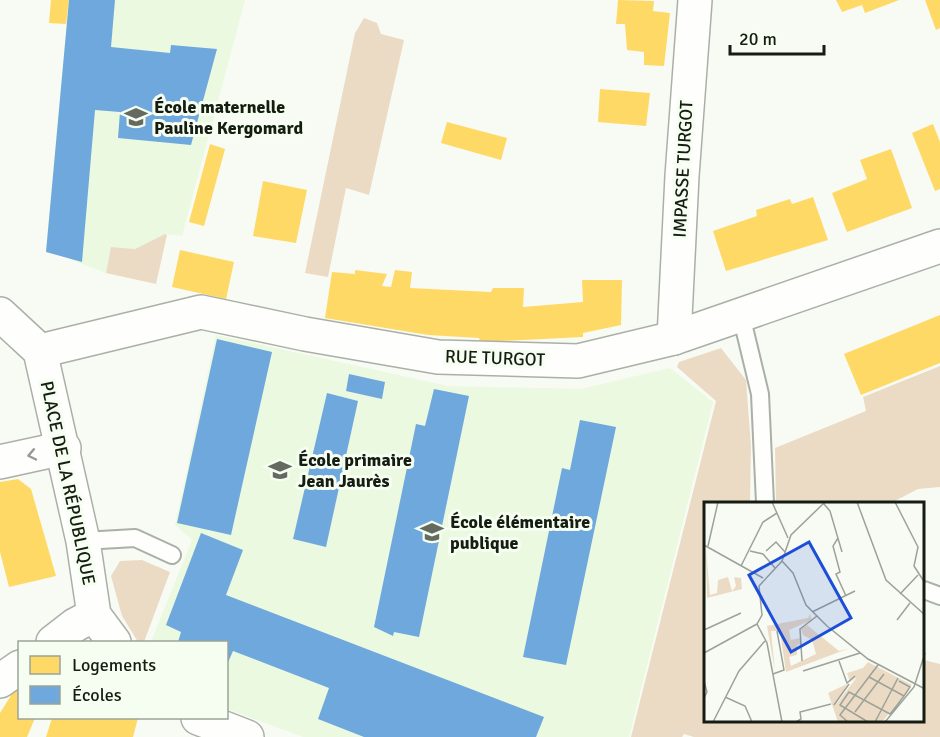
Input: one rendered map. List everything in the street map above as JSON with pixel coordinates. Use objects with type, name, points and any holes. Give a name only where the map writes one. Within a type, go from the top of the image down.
[{"type":"street","name":"IMPASSE TURGOT","points":[[674,338],[682,176],[695,0]]},
{"type":"street","name":"RUE TURGOT","points":[[40,351],[201,312],[305,334],[438,357],[578,361],[674,338],[940,246]]},
{"type":"street","points":[[0,314],[40,351]]},
{"type":"street","name":"PLACE DE LA RÉPUBLIQUE","points":[[40,351],[64,448],[83,541],[94,615]]},
{"type":"street","points":[[0,462],[64,448]]},
{"type":"street","points":[[54,641],[75,625],[94,615],[113,641]]},
{"type":"street","points":[[0,681],[18,668]]},
{"type":"street","points":[[203,719],[247,737]]},
{"type":"lane","points":[[741,315],[760,394],[765,502]]},
{"type":"lane","points":[[83,541],[135,538],[172,555]]},
{"type":"lane","points":[[925,590],[940,596]]},
{"type":"shaded area","name":"École maternelle Pauline Kergomard","points":[[69,0],[245,0],[182,236],[165,234],[135,249],[111,247],[106,273],[46,250]]},
{"type":"shaded area","points":[[364,18],[377,23],[381,34],[404,40],[369,195],[346,188],[328,277],[305,273],[355,33]]},
{"type":"shaded area","points":[[167,235],[156,284],[106,273],[111,247],[135,249]]},
{"type":"shaded area","name":"École élémentaire publique","points":[[216,335],[448,386],[581,389],[670,368],[713,402],[629,737],[303,737],[228,709],[228,641],[151,641],[192,540],[175,525]]},
{"type":"shaded area","points":[[721,348],[746,380],[751,446],[750,502],[704,502],[704,722],[925,722],[925,660],[940,664],[940,737],[694,737],[684,734],[682,737],[631,737],[716,401],[677,367],[679,362]]},
{"type":"shaded area","points":[[940,366],[940,487],[918,489],[893,502],[776,502],[775,448],[866,411],[863,397]]},
{"type":"shaded area","points":[[142,560],[170,572],[144,641],[137,641],[122,616],[111,576],[120,561]]},
{"type":"building: Logements","points":[[51,0],[69,0],[66,24],[49,23]]},
{"type":"building: Logements","points":[[618,0],[654,1],[653,11],[670,13],[664,66],[644,65],[644,52],[627,50],[625,24],[616,24]]},
{"type":"building: Logements","points":[[836,0],[899,0],[865,13],[862,5],[842,12]]},
{"type":"building: Logements","points":[[925,0],[940,0],[940,28],[936,30]]},
{"type":"building: Logements","points":[[600,89],[650,93],[646,126],[598,122]]},
{"type":"building: Logements","points":[[447,122],[507,138],[501,160],[441,143]]},
{"type":"building: Logements","points":[[933,124],[940,142],[940,189],[935,191],[912,133]]},
{"type":"building: Logements","points":[[210,144],[225,149],[204,226],[189,222]]},
{"type":"building: Logements","points":[[891,149],[912,208],[847,232],[832,193],[867,179],[860,160]]},
{"type":"building: Logements","points":[[263,181],[307,190],[296,243],[253,236]]},
{"type":"building: Logements","points":[[813,197],[828,240],[726,271],[713,231],[757,216],[756,210],[790,199],[792,204]]},
{"type":"building: Logements","points":[[180,250],[234,262],[226,299],[172,287]]},
{"type":"building: Logements","points":[[355,270],[387,274],[382,286],[391,287],[395,270],[412,272],[410,288],[491,292],[493,288],[524,288],[523,307],[583,302],[582,280],[622,280],[621,325],[583,333],[583,337],[480,342],[479,338],[428,335],[325,318],[332,272],[355,274]]},
{"type":"building: Logements","points":[[940,315],[940,363],[861,395],[844,354]]},
{"type":"building: Logements","points":[[18,479],[31,489],[56,576],[9,587],[0,552],[0,482]]},
{"type":"building: Logements","points":[[18,686],[18,719],[35,719],[27,737],[0,737],[0,713]]},
{"type":"building: Logements","points":[[52,719],[138,719],[133,737],[46,737]]},
{"type":"building: Écoles","points":[[69,0],[115,0],[111,47],[170,53],[171,45],[217,49],[191,145],[118,138],[120,112],[95,110],[82,262],[46,252]]},
{"type":"building: Écoles","points":[[217,339],[272,352],[231,535],[177,523]]},
{"type":"building: Écoles","points":[[349,374],[385,382],[382,399],[346,391]]},
{"type":"building: Écoles","points":[[434,389],[469,396],[419,637],[394,632],[393,636],[374,627],[416,424],[425,426]]},
{"type":"building: Écoles","points":[[327,393],[358,401],[326,547],[293,539]]},
{"type":"building: Écoles","points":[[580,420],[616,427],[566,665],[523,657],[562,468],[570,470]]},
{"type":"building: Écoles","points":[[201,533],[243,550],[226,595],[544,717],[536,737],[364,737],[318,719],[329,688],[233,651],[228,662],[228,641],[178,641],[181,632],[166,625]]},
{"type":"place","name":"École maternelle Pauline Kergomard","points":[[136,117]]},
{"type":"place","name":"École primaire Jean Jaurès","points":[[280,470]]},
{"type":"place","name":"École élémentaire publique","points":[[432,532]]}]
